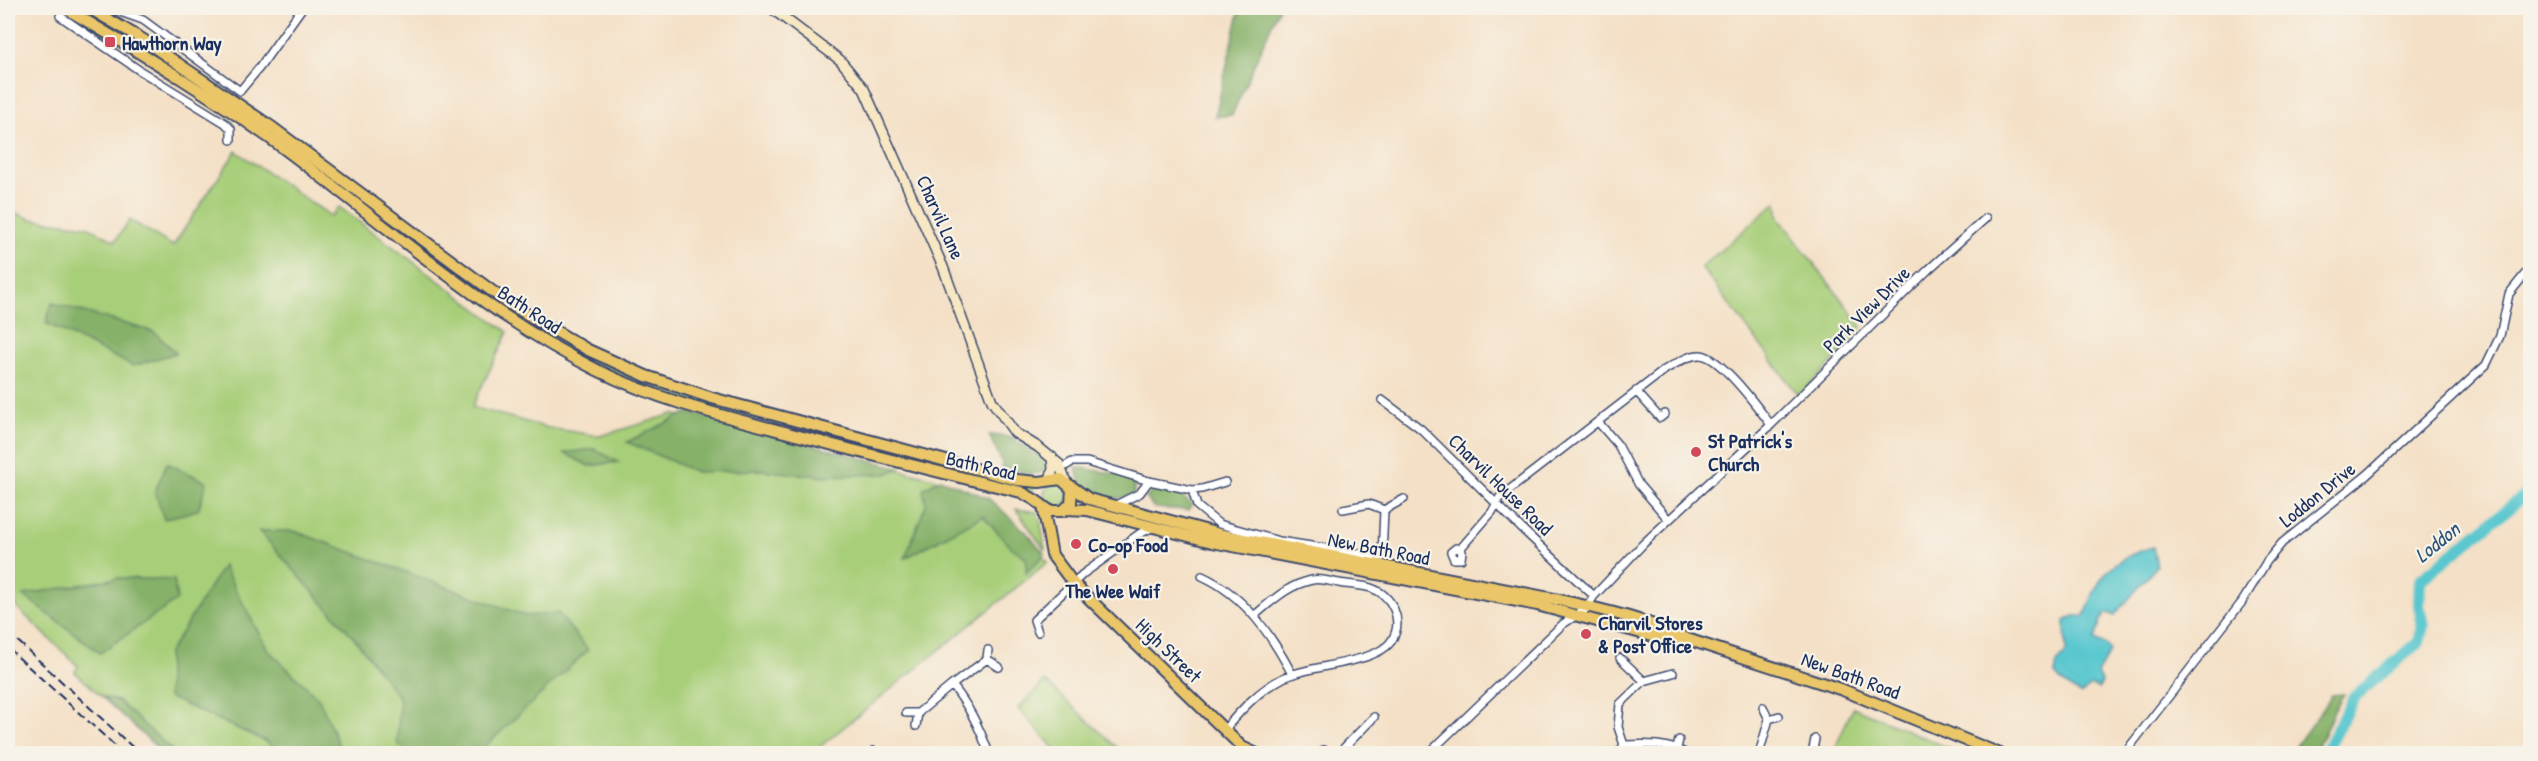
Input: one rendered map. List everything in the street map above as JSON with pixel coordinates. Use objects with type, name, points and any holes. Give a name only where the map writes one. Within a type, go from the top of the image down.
[{"type":"main road","name":"Bath Road","points":[[89,8],[142,39],[306,152],[508,303],[588,350],[646,376],[711,398],[1007,477],[1029,481],[1058,478],[1067,482]]},
{"type":"main road","name":"Charvil Lane","points":[[771,8],[840,60],[864,89],[943,267],[992,401],[1015,433],[1052,457],[1062,468],[1067,482]]},
{"type":"main road","name":"Bath Road","points":[[63,12],[136,50],[264,134],[516,323],[599,371],[648,393],[685,405],[919,468],[1021,492],[1050,511],[1063,510]]},
{"type":"main road","points":[[136,50],[142,39]]},
{"type":"main road","points":[[1048,480],[1053,469],[1052,457]]},
{"type":"main road","name":"Bath Road","points":[[1042,505],[1039,493],[1048,480]]},
{"type":"main road","points":[[1049,534],[1072,497],[1067,482]]},
{"type":"main road","name":"New Bath Road","points":[[1067,482],[1089,499],[1223,535],[1587,606],[1668,630],[1687,639],[1843,690],[2000,753]]},
{"type":"main road","name":"High Street","points":[[1042,505],[1052,555],[1073,583],[1225,729],[1239,750],[1257,753]]},
{"type":"main road","name":"New Bath Road","points":[[1063,510],[1087,510],[1212,542],[1546,608],[1562,618],[1577,616],[1660,638],[1687,639]]},
{"type":"street","points":[[109,8],[124,11],[142,20],[240,91],[302,8]]},
{"type":"street","points":[[63,12],[130,63],[225,123],[231,129],[231,140]]},
{"type":"street","points":[[130,63],[136,50]]},
{"type":"street","name":"Park View Drive","points":[[1577,616],[1669,520],[1771,425],[1928,270],[1986,218]]},
{"type":"street","name":"Loddon Drive","points":[[2124,753],[2242,602],[2267,561],[2282,543],[2367,475],[2486,365],[2500,336],[2510,294],[2530,268]]},
{"type":"street","points":[[1460,549],[1492,512],[1500,497],[1636,391],[1666,369],[1687,358],[1702,355],[1713,360],[1749,394],[1771,425]]},
{"type":"street","points":[[1636,391],[1660,418]]},
{"type":"street","name":"Charvil House Road","points":[[1382,400],[1421,429],[1594,596]]},
{"type":"street","points":[[1598,422],[1618,446],[1639,485],[1669,520]]},
{"type":"street","points":[[1062,468],[1072,462],[1087,462],[1149,481],[1192,490],[1225,482]]},
{"type":"street","points":[[1115,506],[1134,498],[1144,490],[1149,481]]},
{"type":"street","points":[[1192,490],[1197,506],[1219,524],[1279,541],[1382,557],[1384,510]]},
{"type":"street","points":[[1384,510],[1404,499]]},
{"type":"street","points":[[1343,509],[1369,504],[1384,510]]},
{"type":"street","points":[[1034,620],[1073,583],[1139,534],[1152,528]]},
{"type":"street","points":[[1202,576],[1218,583],[1255,615],[1292,674]]},
{"type":"street","points":[[1225,729],[1261,692],[1292,674],[1322,665],[1368,657],[1382,651],[1392,640],[1398,624],[1394,609],[1388,600],[1372,588],[1315,579],[1288,588],[1255,615]]},
{"type":"street","points":[[1546,608],[1570,610],[1587,606]]},
{"type":"street","points":[[1029,612],[1038,632]]},
{"type":"street","points":[[1428,753],[1562,618]]},
{"type":"street","points":[[906,713],[918,713],[987,659],[988,650]]},
{"type":"street","points":[[1620,658],[1644,681]]},
{"type":"street","points":[[987,659],[999,666]]},
{"type":"street","points":[[1624,745],[1618,727],[1620,704],[1644,681],[1673,673]]},
{"type":"street","points":[[952,685],[966,703],[981,730],[989,753]]},
{"type":"street","points":[[1759,753],[1769,719],[1763,707]]},
{"type":"street","points":[[916,726],[918,713]]},
{"type":"street","points":[[1769,719],[1779,716]]},
{"type":"street","points":[[1338,753],[1362,723],[1374,717]]},
{"type":"street","points":[[1812,753],[1815,739]]},
{"type":"street","points":[[1677,748],[1680,740]]},
{"type":"street","points":[[1618,753],[1624,745],[1653,743],[1677,748],[1687,753]]},
{"type":"green space","points":[[1240,8],[1279,8],[1232,115],[1215,117]]},
{"type":"green space","points":[[144,45],[221,97],[495,298],[654,383],[1034,486],[1033,492],[674,398],[632,381],[559,346],[490,300],[381,218],[142,49]]},
{"type":"green space","points":[[236,151],[331,216],[339,207],[508,332],[472,407],[549,428],[600,436],[673,414],[934,478],[993,510],[1048,562],[812,753],[163,753],[75,672],[78,666],[8,599],[8,210],[31,219],[87,226],[115,241],[130,220],[173,246]]},
{"type":"green space","points":[[1777,202],[1779,218],[1861,325],[1858,336],[1799,396],[1701,267]]},
{"type":"green space","points":[[52,303],[154,332],[176,353],[133,366],[46,323]]},
{"type":"green space","points":[[688,412],[900,468],[886,474],[819,476],[760,470],[696,472],[627,442]]},
{"type":"green space","points":[[989,435],[1010,437],[1046,460],[1048,471],[1032,474],[1002,468],[1002,462]]},
{"type":"green space","points":[[594,449],[618,462],[589,466],[564,453]]},
{"type":"green space","points":[[167,463],[207,482],[198,510],[164,519],[155,491]]},
{"type":"green space","points":[[1076,467],[1135,477],[1134,494],[1115,498],[1097,496],[1083,486]]},
{"type":"green space","points":[[940,479],[988,498],[1026,532],[1045,554],[1026,573],[1026,558],[1011,547],[983,516],[905,558],[926,504],[923,489]]},
{"type":"green space","points":[[1056,483],[1065,486],[1068,495],[1065,504],[1056,507],[1047,504],[1044,495],[1047,486]]},
{"type":"green space","points":[[1154,489],[1179,495],[1192,504],[1188,510],[1154,508],[1146,498]]},
{"type":"green space","points":[[1016,509],[1037,512],[1045,550]]},
{"type":"green space","points":[[259,531],[294,531],[526,616],[558,613],[588,650],[478,753],[409,753],[397,743],[400,699],[355,639]]},
{"type":"green space","points":[[223,566],[268,650],[319,699],[342,753],[278,753],[267,742],[168,697],[168,654]]},
{"type":"green space","points":[[118,578],[174,580],[177,600],[100,653],[23,595]]},
{"type":"green space","points":[[1045,681],[1123,753],[1058,753],[1018,708]]},
{"type":"green space","points":[[2344,694],[2321,740],[2311,753],[2291,753],[2332,695]]},
{"type":"green space","points":[[102,697],[118,701],[175,753],[163,753]]},
{"type":"green space","points":[[1853,707],[1960,753],[1833,753]]},
{"type":"water","points":[[2153,547],[2157,566],[2115,615],[2106,613],[2100,622],[2095,640],[2107,646],[2110,651],[2097,674],[2102,683],[2098,689],[2092,686],[2080,694],[2055,674],[2057,664],[2066,652],[2065,621],[2074,616],[2085,616],[2101,579],[2116,563]]},
{"type":"waterway","name":"Loddon","points":[[2324,754],[2354,697],[2419,642],[2423,626],[2419,605],[2420,580],[2530,491]]},
{"type":"railway","points":[[8,632],[140,754]]},
{"type":"railway","points":[[8,648],[124,754]]},
{"type":"place","name":"Hawthorn Way","points":[[110,42]]},
{"type":"place","name":"St Patrick's Church","points":[[1696,452]]},
{"type":"place","name":"Co-op Food","points":[[1076,544]]},
{"type":"place","name":"The Wee Waif","points":[[1113,569]]},
{"type":"place","name":"Charvil Stores & Post Office","points":[[1586,634]]}]
